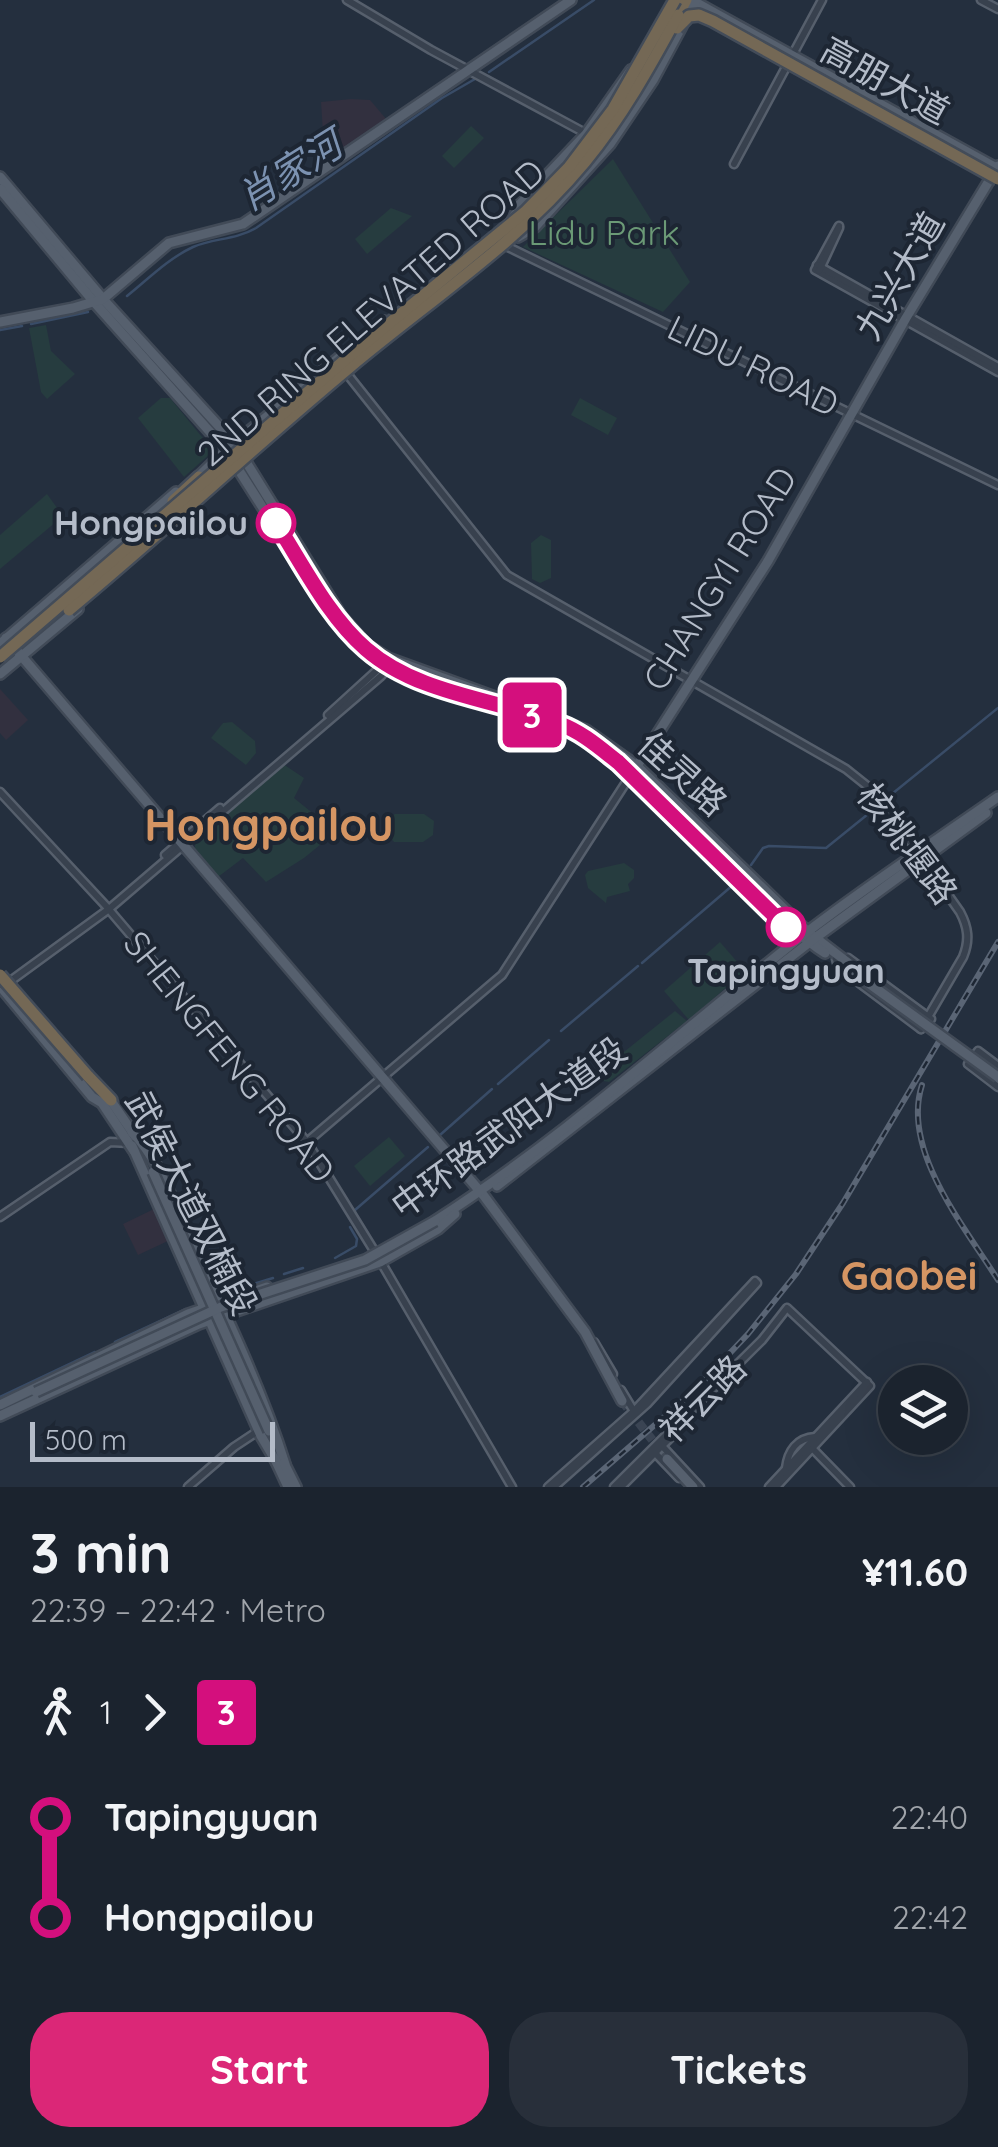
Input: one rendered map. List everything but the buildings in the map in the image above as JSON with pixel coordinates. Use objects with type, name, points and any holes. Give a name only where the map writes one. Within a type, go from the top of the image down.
[{"type":"highway","name":"2ND RING ELEVATED ROAD","points":[[0,656],[339,365],[505,230],[569,166],[625,90],[673,0]]},
{"type":"highway","name":"2ND RING ELEVATED ROAD","points":[[0,670],[350,367],[512,236],[576,173],[628,104],[692,2]]},
{"type":"highway","points":[[642,82],[680,22],[699,15],[980,169],[997,173]]},
{"type":"highway","points":[[518,212],[625,90]]},
{"type":"highway","points":[[522,232],[562,193],[616,127],[628,104]]},
{"type":"highway","points":[[47,618],[199,477]]},
{"type":"highway","points":[[3,983],[106,1101]]},
{"type":"main road","points":[[0,322],[99,300],[169,243],[243,224],[572,0]]},
{"type":"main road","points":[[623,1402],[584,1332],[481,1195],[2,637],[518,212],[519,205],[586,134],[633,68],[673,0]]},
{"type":"main road","points":[[0,670],[20,658],[348,375],[522,232],[535,228],[613,140],[652,80],[692,2]]},
{"type":"main road","name":"高朋大道","points":[[692,2],[997,173]]},
{"type":"main road","name":"九兴大道","points":[[852,415],[906,318],[997,173]]},
{"type":"main road","points":[[0,177],[99,300]]},
{"type":"main road","points":[[0,189],[99,300]]},
{"type":"main road","name":"佳灵路","points":[[99,300],[231,447],[333,618],[365,652],[586,730],[635,769],[808,937],[998,1072]]},
{"type":"main road","name":"CHANGYI ROAD","points":[[635,769],[768,561],[852,415]]},
{"type":"main road","name":"中环路武阳大道段","points":[[0,1411],[220,1307],[365,1260],[454,1212],[481,1195],[808,937],[998,801]]},
{"type":"main road","name":"武侯大道双楠段","points":[[0,966],[3,983],[98,1080],[114,1120],[131,1140]]},
{"type":"main road","name":"武侯大道双楠段","points":[[106,1101],[152,1176],[264,1432],[296,1487]]},
{"type":"main road","points":[[131,1140],[145,1145],[159,1170],[274,1428],[281,1463]]},
{"type":"main road","points":[[131,1140],[264,1432]]},
{"type":"main road","points":[[0,1411],[205,1308],[374,1250],[454,1212]]},
{"type":"main road","points":[[0,1411],[225,1314],[381,1262],[438,1229],[454,1212]]},
{"type":"main road","points":[[662,1456],[693,1487]]},
{"type":"main road","name":"武侯大道双楠段","points":[[281,1463],[288,1487]]},
{"type":"street","points":[[347,0],[586,134],[613,140]]},
{"type":"street","points":[[734,164],[822,0]]},
{"type":"street","points":[[981,0],[998,9]]},
{"type":"street","points":[[818,268],[839,226],[818,268]]},
{"type":"street","name":"LIDU ROAD","points":[[508,247],[998,485]]},
{"type":"street","points":[[818,268],[998,369]]},
{"type":"street","name":"核桃堰路","points":[[348,375],[507,575],[861,780],[876,793],[964,920],[968,946],[930,1018]]},
{"type":"street","points":[[3,983],[108,908],[388,663]]},
{"type":"street","points":[[307,1142],[502,975],[635,769]]},
{"type":"street","name":"SHENGFENG ROAD","points":[[0,792],[108,908],[307,1142],[512,1487]]},
{"type":"street","points":[[845,956],[930,1018],[924,1031],[838,967],[837,958],[845,956]]},
{"type":"street","points":[[998,1072],[978,1051],[968,1064],[998,1087]]},
{"type":"street","points":[[0,1215],[108,1140],[114,1120]]},
{"type":"street","points":[[0,1215],[110,1142],[131,1140]]},
{"type":"street","points":[[551,1487],[632,1416],[756,1282]]},
{"type":"street","name":"祥云路","points":[[618,1487],[662,1456],[661,1445],[774,1332],[789,1309],[868,1384]]},
{"type":"street","points":[[584,1332],[599,1349],[632,1416]]},
{"type":"street","points":[[772,1487],[868,1384]]},
{"type":"street","points":[[772,1487],[868,1384]]},
{"type":"street","points":[[188,1487],[234,1447],[264,1432]]},
{"type":"street","points":[[786,1469],[795,1446],[816,1437]]},
{"type":"street","points":[[810,1448],[848,1487]]},
{"type":"shaded area","points":[[370,100],[387,120],[328,159],[313,136],[323,133],[321,102]]},
{"type":"shaded area","points":[[0,689],[28,720],[6,740],[0,733]]},
{"type":"shaded area","points":[[156,1208],[170,1240],[138,1255],[123,1224]]},
{"type":"green space","points":[[471,126],[484,138],[454,168],[442,156]]},
{"type":"green space","name":"Lidu Park","points":[[613,159],[690,282],[663,312],[523,247]]},
{"type":"green space","points":[[391,208],[412,216],[367,254],[355,239]]},
{"type":"green space","points":[[46,325],[51,351],[75,374],[47,399],[41,392],[29,328]]},
{"type":"green space","points":[[161,398],[170,398],[211,448],[210,454],[184,477],[138,418]]},
{"type":"green space","points":[[580,398],[617,418],[608,435],[571,415]]},
{"type":"green space","points":[[47,494],[63,516],[0,569],[0,535]]},
{"type":"green space","points":[[541,535],[551,540],[551,578],[540,583],[532,579],[531,543]]},
{"type":"green space","points":[[232,722],[255,741],[256,753],[246,765],[211,738],[223,723]]},
{"type":"green space","points":[[283,764],[304,778],[294,798],[336,832],[266,882],[243,858],[218,877],[195,848],[195,840]]},
{"type":"green space","points":[[395,814],[424,814],[434,821],[433,835],[423,842],[394,842],[386,832],[386,821]]},
{"type":"green space","points":[[624,863],[634,870],[634,878],[628,884],[630,891],[607,897],[606,903],[588,888],[585,875]]},
{"type":"green space","points":[[720,942],[745,971],[689,1020],[664,991]]},
{"type":"green space","points":[[675,1011],[687,1021],[609,1082],[594,1076]]},
{"type":"green space","points":[[389,1137],[405,1156],[370,1186],[354,1166]]},
{"type":"waterway","name":"肖家河","points":[[489,72],[594,0]]},
{"type":"waterway","name":"肖家河","points":[[127,296],[184,252],[256,228],[475,79]]},
{"type":"waterway","name":"肖家河","points":[[31,324],[88,312]]},
{"type":"waterway","name":"肖家河","points":[[0,330],[22,326]]},
{"type":"waterway","points":[[887,798],[998,708]]},
{"type":"waterway","points":[[751,865],[769,846],[826,848],[878,806]]},
{"type":"waterway","points":[[642,963],[733,885]]},
{"type":"waterway","points":[[561,1031],[638,966]]},
{"type":"waterway","points":[[498,1084],[549,1040]]},
{"type":"waterway","points":[[440,1135],[492,1089]]},
{"type":"waterway","points":[[355,1210],[428,1147]]},
{"type":"waterway","points":[[335,1258],[356,1246],[357,1239],[350,1227]]},
{"type":"waterway","points":[[284,1274],[303,1268]]},
{"type":"waterway","points":[[227,1292],[273,1278]]},
{"type":"waterway","points":[[115,1342],[186,1309]]},
{"type":"waterway","points":[[0,1397],[95,1352]]},
{"type":"tunnel","points":[[622,1401],[667,1459]]},
{"type":"railway","points":[[583,1487],[694,1391],[748,1334],[796,1274],[843,1203],[998,942]]},
{"type":"railway","points":[[922,1085],[918,1110],[928,1161],[953,1212],[998,1280]]},
{"type":"metro line","name":"3","points":[[276,523],[336,614],[366,650],[412,677],[574,730],[618,762],[786,927]]},
{"type":"place","name":"Hongpailou","points":[[276,523]]},
{"type":"place","name":"Tapingyuan","points":[[786,927]]},
{"type":"district","name":"Hongpailou","points":[[269,825]]},
{"type":"district","name":"Gaobei","points":[[909,1276]]}]
